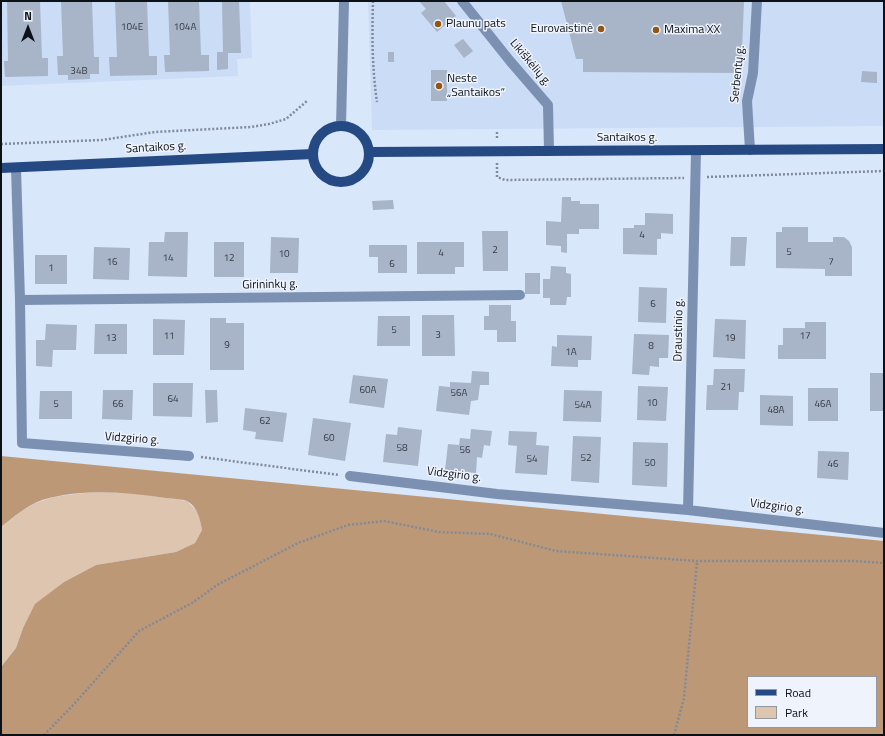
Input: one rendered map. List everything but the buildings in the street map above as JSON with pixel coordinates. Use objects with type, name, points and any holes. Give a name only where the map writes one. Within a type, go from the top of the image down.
[{"type":"main road","points":[[341,126],[351,128],[360,134],[367,142],[370,152],[369,163],[364,171],[357,178],[347,182],[337,182],[327,179],[320,173],[314,164],[314,145],[318,138],[324,131],[341,126]]},
{"type":"main road","name":"Santaikos g.","points":[[370,152],[884,149]]},
{"type":"main road","name":"Santaikos g.","points":[[1,168],[234,156],[313,154]]},
{"type":"street","points":[[341,126],[344,1]]},
{"type":"street","name":"Likiškėlių g.","points":[[462,1],[510,61],[548,105],[549,151]]},
{"type":"street","name":"Serbentų g.","points":[[750,150],[747,101],[753,73],[757,1]]},
{"type":"street","name":"Draustinio g.","points":[[688,510],[696,151]]},
{"type":"street","points":[[16,168],[20,300]]},
{"type":"street","name":"Girininkų g.","points":[[20,300],[520,295]]},
{"type":"street","name":"Vidzgirio g.","points":[[20,300],[22,443],[189,456]]},
{"type":"street","name":"Vidzgirio g.","points":[[350,476],[497,494],[688,510],[884,533]]},
{"type":"path","points":[[373,1],[373,76],[377,102]]},
{"type":"path","points":[[1,144],[102,140],[155,132],[257,126],[286,119],[307,101]]},
{"type":"path","points":[[189,456],[350,476]]},
{"type":"path","points":[[44,735],[75,703],[139,631],[192,603],[217,585],[298,543],[348,525],[384,521],[439,532],[490,534],[556,551],[697,561],[854,561],[884,563]]},
{"type":"path","points":[[674,735],[684,698],[697,561]]},
{"type":"shaded area","points":[[1,1],[250,1],[252,58],[237,59],[238,76],[1,86]]},
{"type":"shaded area","points":[[368,1],[884,1],[884,126],[372,130]]},
{"type":"shaded area","points":[[1,456],[884,541],[884,735],[1,735],[1,667],[16,648],[23,628],[35,604],[64,582],[96,565],[176,552],[195,543],[202,530],[196,510],[187,501],[135,494],[104,492],[57,496],[37,502],[1,527]]},
{"type":"green space","points":[[94,492],[140,494],[187,501],[199,513],[202,530],[195,543],[176,552],[96,565],[64,582],[36,604],[23,628],[16,648],[1,667],[1,527],[35,503],[60,496]]},
{"type":"place","name":"Plaunu pats","points":[[438,24]]},
{"type":"place","name":"Eurovaistinė","points":[[601,29]]},
{"type":"place","name":"Maxima XX","points":[[656,30]]},
{"type":"place","name":"Neste „Santaikos“","points":[[439,86]]}]
